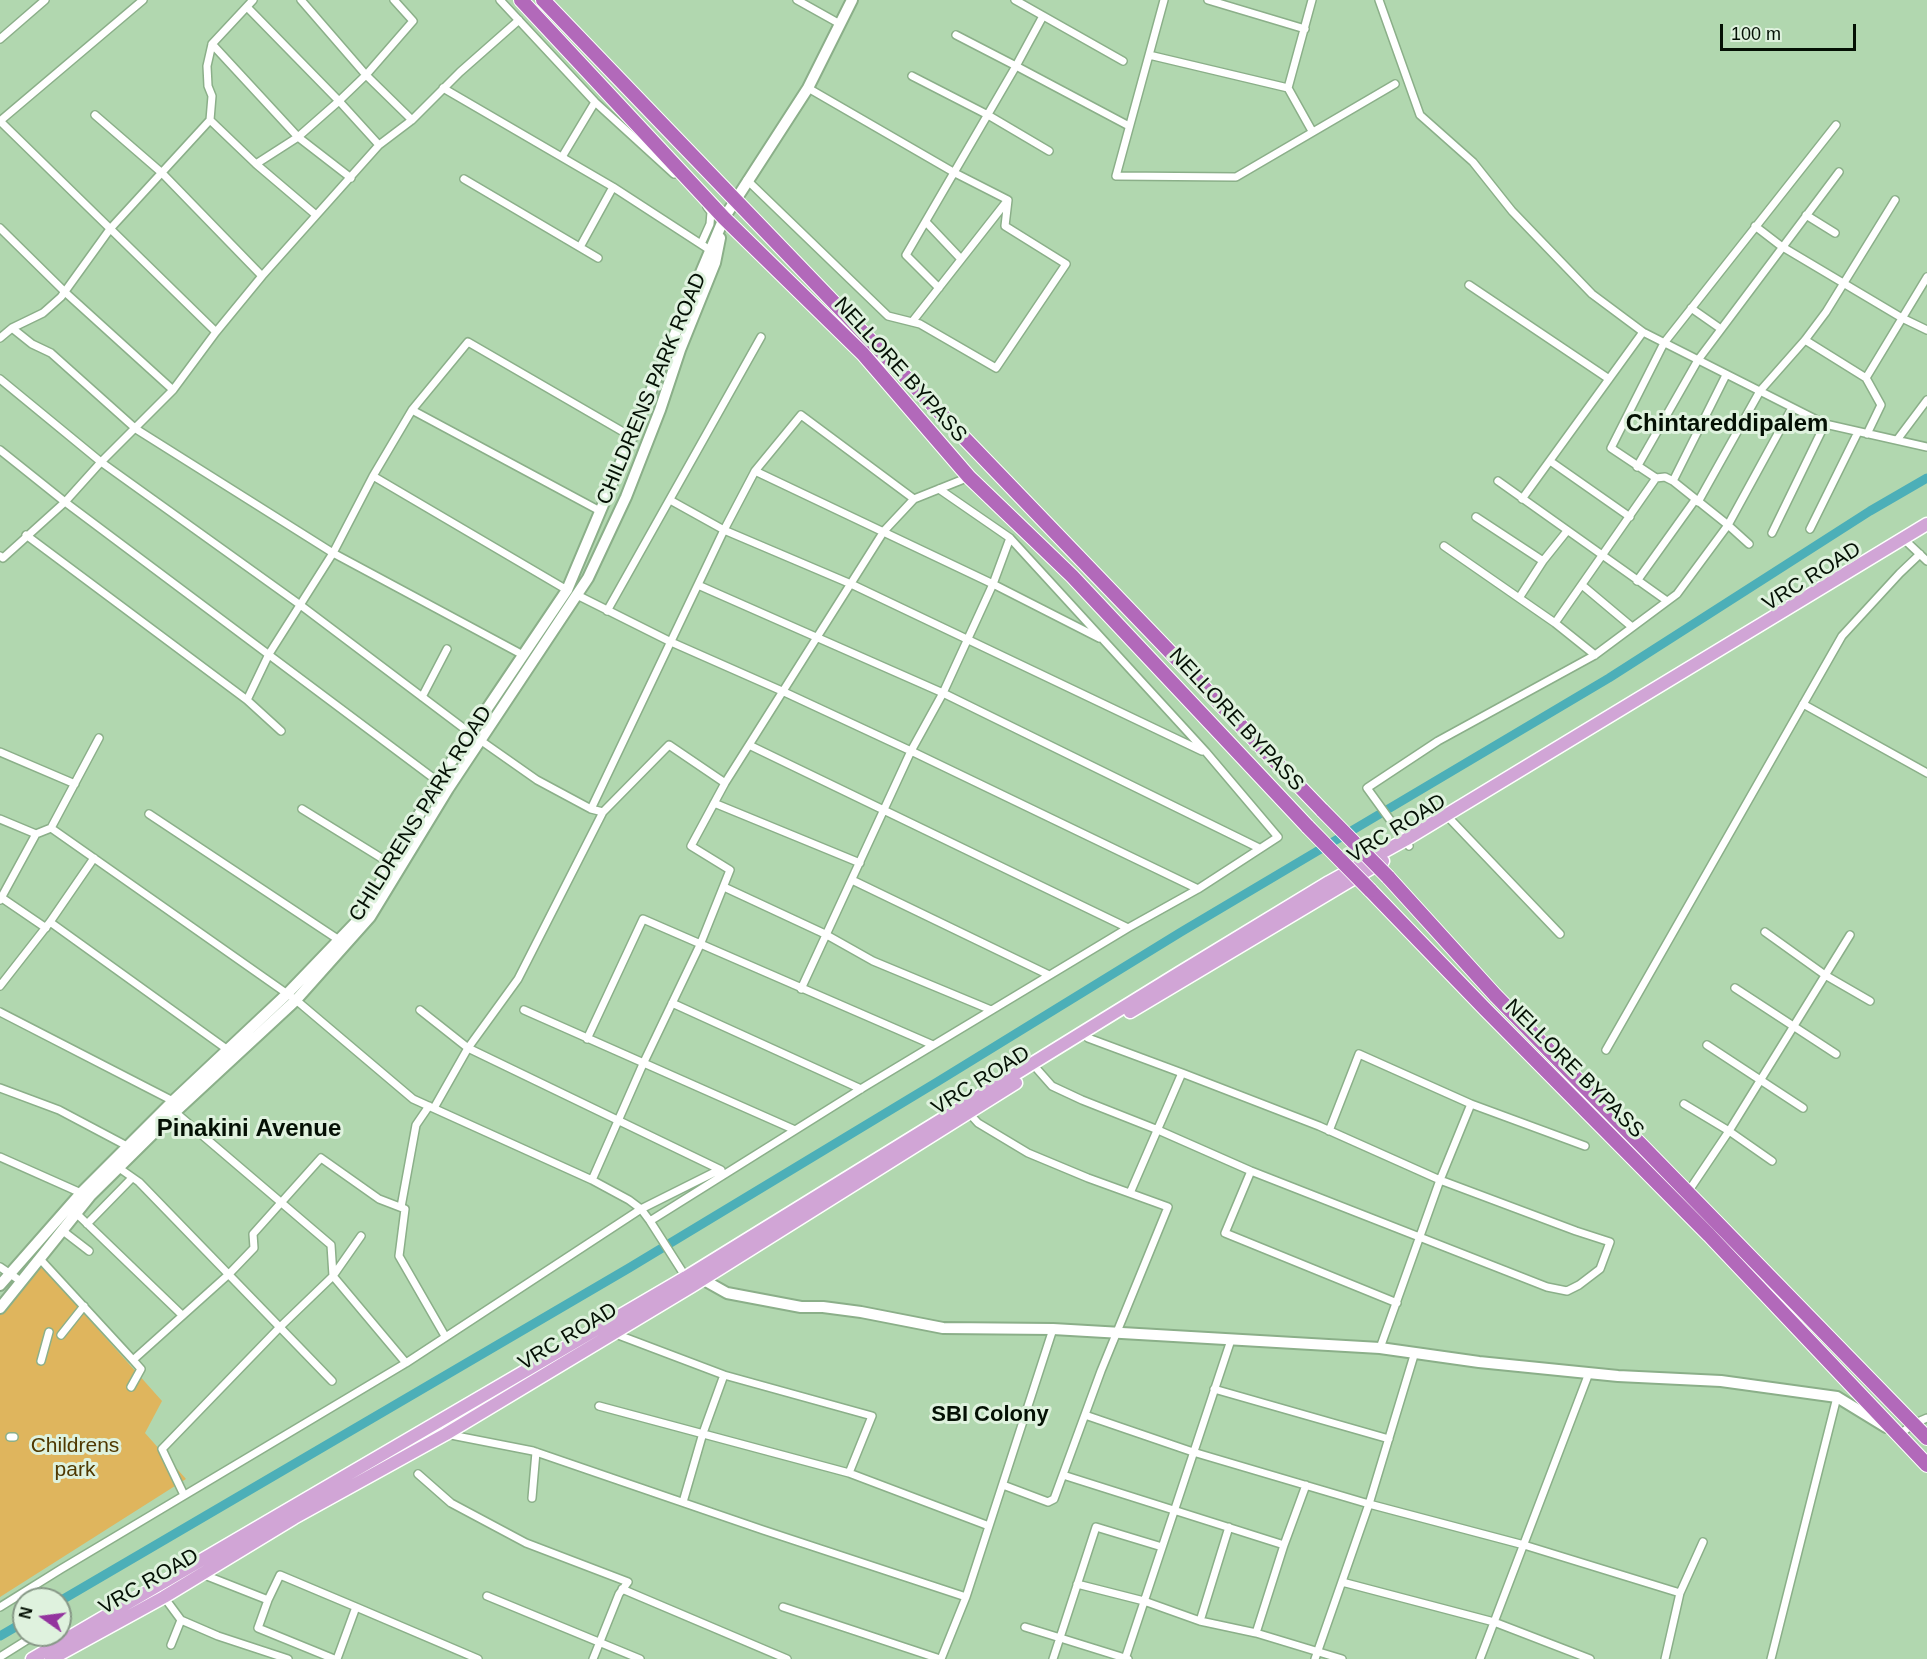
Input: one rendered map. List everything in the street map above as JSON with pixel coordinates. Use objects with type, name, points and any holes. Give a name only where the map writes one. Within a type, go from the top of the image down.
[{"type":"highway","name":"NELLORE BYPASS","points":[[521,0],[724,218],[863,354],[969,477],[1072,576],[1308,827],[1709,1235],[1927,1465]]},
{"type":"highway","name":"NELLORE BYPASS","points":[[543,0],[1388,877],[1495,995],[1927,1438]]},
{"type":"main road","points":[[966,1108],[1319,888],[1407,843],[1927,524]]},
{"type":"main road","name":"VRC ROAD","points":[[51,1659],[164,1597],[294,1518],[446,1434],[966,1108],[1037,1069],[1927,529]]},
{"type":"main road","points":[[72,1630],[439,1421],[693,1281]]},
{"type":"main road","points":[[32,1659],[47,1647]]},
{"type":"street","points":[[0,39],[45,0]]},
{"type":"street","points":[[143,0],[0,121],[216,332]]},
{"type":"street","points":[[0,338],[12,328],[43,313],[66,292],[110,229],[210,120],[212,96],[208,86],[207,66],[212,44],[253,0]]},
{"type":"street","points":[[301,0],[366,75],[412,120]]},
{"type":"street","points":[[256,164],[298,137],[339,101],[366,75],[413,21],[394,0]]},
{"type":"street","points":[[500,0],[595,102],[697,194],[711,212],[709,250]]},
{"type":"street","points":[[797,0],[840,24]]},
{"type":"street","name":"CHILDRENS PARK ROAD","points":[[174,1107],[187,1101],[228,1050],[292,997],[339,940],[362,917],[437,783],[567,590],[724,218],[808,88],[852,0]]},
{"type":"street","points":[[1015,0],[1123,61]]},
{"type":"street","points":[[1164,0],[1116,176],[1236,177],[1395,84]]},
{"type":"street","points":[[1208,0],[1222,2],[1305,29]]},
{"type":"street","points":[[1312,0],[1288,88],[1312,131]]},
{"type":"street","points":[[1379,0],[1420,116],[1473,162],[1512,211],[1592,294],[1643,332],[1825,424],[1927,447]]},
{"type":"street","points":[[247,7],[379,145]]},
{"type":"street","points":[[939,288],[906,255],[1043,16]]},
{"type":"street","points":[[0,556],[3,558],[65,502],[101,462],[173,390],[262,276],[379,145],[412,120],[443,88],[519,20]]},
{"type":"street","points":[[956,35],[1129,126]]},
{"type":"street","points":[[212,44],[298,137],[351,178]]},
{"type":"street","points":[[1149,55],[1288,88]]},
{"type":"street","points":[[912,76],[988,115],[1049,151]]},
{"type":"street","points":[[443,88],[613,187],[709,250]]},
{"type":"street","points":[[808,88],[955,173],[1008,200]]},
{"type":"street","points":[[562,157],[595,102]]},
{"type":"street","points":[[94,115],[162,173],[262,276]]},
{"type":"street","points":[[210,120],[256,164],[316,215]]},
{"type":"street","points":[[1749,544],[1673,482],[1665,477],[1656,478],[1611,448],[1664,343],[1836,125]]},
{"type":"street","points":[[1637,467],[1698,360],[1781,246],[1839,172]]},
{"type":"street","points":[[464,179],[598,258]]},
{"type":"street","points":[[747,180],[888,316],[920,324],[996,368],[1066,264],[1005,226],[1008,200]]},
{"type":"street","points":[[580,247],[613,187]]},
{"type":"street","points":[[912,322],[1008,200]]},
{"type":"street","points":[[1637,581],[1697,501],[1760,392],[1805,340],[1844,285],[1895,200]]},
{"type":"street","points":[[1806,214],[1835,233]]},
{"type":"street","points":[[926,222],[961,259]]},
{"type":"street","points":[[1755,226],[1781,246],[1844,285],[1927,330]]},
{"type":"street","points":[[0,228],[173,390]]},
{"type":"street","name":"CHILDRENS PARK ROAD","points":[[0,1285],[81,1193],[127,1146],[174,1107],[292,997],[370,917],[448,789],[588,578],[626,497],[709,250]]},
{"type":"street","points":[[1866,378],[1927,277]]},
{"type":"street","points":[[1469,285],[1609,379]]},
{"type":"street","points":[[1692,308],[1721,329]]},
{"type":"street","points":[[12,328],[32,344],[51,352],[136,429],[333,553],[523,655]]},
{"type":"street","points":[[1522,499],[1643,332]]},
{"type":"street","points":[[607,610],[761,337]]},
{"type":"street","points":[[1805,340],[1866,378],[1881,405],[1867,434]]},
{"type":"street","points":[[247,700],[269,654],[333,553],[373,476],[412,410],[468,342],[632,437]]},
{"type":"street","points":[[1673,482],[1726,375]]},
{"type":"street","points":[[0,379],[101,462],[299,604],[470,733]]},
{"type":"street","points":[[1897,440],[1927,400]]},
{"type":"street","points":[[1407,843],[1367,788],[1438,741],[1595,655],[1677,594],[1728,525],[1792,408]]},
{"type":"street","points":[[412,410],[600,511]]},
{"type":"street","points":[[591,809],[724,530],[756,471],[801,415],[914,499]]},
{"type":"street","points":[[1772,534],[1825,424]]},
{"type":"street","points":[[1810,529],[1858,432]]},
{"type":"street","points":[[0,450],[65,502],[448,789]]},
{"type":"street","points":[[1550,461],[1630,517]]},
{"type":"street","points":[[756,471],[993,584],[1103,640]]},
{"type":"street","points":[[373,476],[567,590]]},
{"type":"street","points":[[592,1180],[643,1064],[700,945],[730,870],[691,846],[714,803],[884,531],[914,499],[969,477]]},
{"type":"street","points":[[1555,623],[1656,478]]},
{"type":"street","points":[[1498,481],[1667,601]]},
{"type":"street","points":[[650,1221],[933,1045],[1128,928],[1198,889],[1278,837],[1206,753],[1010,538],[939,489]]},
{"type":"street","points":[[670,500],[724,530],[851,584],[1206,753]]},
{"type":"street","points":[[1476,517],[1543,561]]},
{"type":"street","points":[[1519,598],[1543,561],[1567,531]]},
{"type":"street","points":[[26,535],[247,700],[281,731]]},
{"type":"street","points":[[801,988],[911,751],[943,693],[993,584],[1010,538]]},
{"type":"street","points":[[1907,542],[1927,561]]},
{"type":"street","points":[[1444,546],[1555,623],[1595,655]]},
{"type":"street","points":[[1606,1050],[1842,636],[1899,573],[1920,554]]},
{"type":"street","points":[[698,585],[943,693],[1259,848]]},
{"type":"street","points":[[1582,585],[1632,627]]},
{"type":"street","points":[[577,596],[671,642],[911,751],[1198,889]]},
{"type":"street","points":[[422,697],[447,649]]},
{"type":"street","points":[[1803,704],[1927,773]]},
{"type":"street","points":[[99,738],[51,828],[36,834],[2,895],[228,1050]]},
{"type":"street","points":[[480,740],[537,780],[603,813]]},
{"type":"street","points":[[401,1207],[416,1125],[432,1107],[468,1048],[518,979],[603,813],[669,745],[725,783]]},
{"type":"street","points":[[749,745],[1128,928]]},
{"type":"street","points":[[0,752],[75,784]]},
{"type":"street","points":[[714,803],[860,863]]},
{"type":"street","points":[[302,809],[392,864]]},
{"type":"street","points":[[149,814],[339,940]]},
{"type":"street","points":[[0,819],[36,834]]},
{"type":"street","points":[[1450,819],[1560,934]]},
{"type":"street","points":[[51,828],[292,997],[413,1099],[592,1180],[641,1209],[676,1262],[693,1281],[727,1293],[801,1308],[823,1307],[861,1312],[943,1328],[1053,1329],[1380,1348],[1479,1362],[1589,1373],[1720,1381],[1837,1397],[1899,1435],[1913,1424],[1927,1418]]},
{"type":"street","points":[[0,986],[48,925],[94,858]]},
{"type":"street","points":[[852,880],[1049,975]]},
{"type":"street","points":[[724,887],[825,934],[873,961],[991,1010]]},
{"type":"street","points":[[587,1039],[643,919],[933,1045]]},
{"type":"street","points":[[1765,932],[1825,975],[1870,1001]]},
{"type":"street","points":[[1688,1192],[1729,1131],[1850,935]]},
{"type":"street","points":[[1736,988],[1836,1054]]},
{"type":"street","points":[[672,1003],[861,1089]]},
{"type":"street","points":[[420,1010],[468,1048],[719,1170],[728,1172]]},
{"type":"street","points":[[524,1010],[795,1130]]},
{"type":"street","points":[[0,1012],[174,1107],[331,1245],[333,1276],[406,1363]]},
{"type":"street","points":[[1037,1069],[1052,1086],[1082,1100],[1251,1171],[1547,1287],[1567,1291],[1580,1285],[1599,1269],[1610,1242],[1576,1232],[1440,1180],[1329,1131],[1088,1038]]},
{"type":"street","points":[[1707,1045],[1803,1108]]},
{"type":"street","points":[[1329,1131],[1359,1054],[1471,1104],[1585,1146]]},
{"type":"street","points":[[1130,1193],[1182,1073]]},
{"type":"street","points":[[0,1088],[59,1110],[127,1146]]},
{"type":"street","points":[[1380,1348],[1440,1180],[1471,1104]]},
{"type":"street","points":[[1684,1104],[1729,1131],[1772,1161]]},
{"type":"street","points":[[0,1308],[90,1197],[174,1107]]},
{"type":"street","points":[[966,1108],[978,1123],[1028,1154],[1168,1207],[1116,1332],[1054,1498],[1048,1502],[1003,1485]]},
{"type":"street","points":[[0,1157],[81,1193]]},
{"type":"street","points":[[133,1360],[229,1275],[255,1248],[253,1234],[321,1158],[379,1199],[405,1209],[399,1256],[445,1336]]},
{"type":"street","points":[[119,1168],[132,1178],[332,1381]]},
{"type":"street","points":[[0,1607],[406,1363],[641,1209],[719,1170]]},
{"type":"street","points":[[1251,1171],[1225,1233],[1397,1303]]},
{"type":"street","points":[[87,1224],[132,1178]]},
{"type":"street","points":[[77,1214],[182,1315]]},
{"type":"street","points":[[63,1231],[89,1251]]},
{"type":"street","points":[[184,1495],[162,1449],[280,1327],[333,1276],[361,1236]]},
{"type":"street","points":[[40,1259],[141,1369],[131,1387]]},
{"type":"street","points":[[0,1267],[22,1282]]},
{"type":"street","points":[[61,1335],[84,1306]]},
{"type":"street","points":[[783,1607],[941,1659],[966,1597],[1053,1329]]},
{"type":"street","points":[[41,1361],[49,1332]]},
{"type":"street","points":[[612,1332],[724,1375],[872,1416],[849,1473]]},
{"type":"street","points":[[1025,1627],[1126,1659],[1231,1340]]},
{"type":"street","points":[[1317,1655],[1369,1504],[1415,1352]]},
{"type":"street","points":[[1480,1659],[1589,1373]]},
{"type":"street","points":[[683,1502],[703,1433],[724,1375]]},
{"type":"street","points":[[1214,1389],[1389,1439]]},
{"type":"street","points":[[1771,1659],[1837,1397]]},
{"type":"street","points":[[599,1406],[849,1473],[988,1526]]},
{"type":"street","points":[[1085,1415],[1193,1452],[1369,1504],[1524,1545],[1680,1593]]},
{"type":"street","points":[[439,1421],[446,1434],[537,1452],[966,1597]]},
{"type":"street","points":[[532,1498],[537,1452]]},
{"type":"street","points":[[418,1474],[451,1503],[526,1543],[628,1582],[622,1589],[594,1659]]},
{"type":"street","points":[[1063,1475],[1284,1545]]},
{"type":"street","points":[[1256,1633],[1306,1485]]},
{"type":"street","points":[[1053,1659],[1095,1527],[1162,1547]]},
{"type":"street","points":[[1200,1621],[1229,1527]]},
{"type":"street","points":[[1665,1659],[1680,1593],[1703,1542]]},
{"type":"street","points":[[202,1574],[268,1600]]},
{"type":"street","points":[[356,1607],[335,1659],[258,1629],[280,1575],[356,1607],[478,1659]]},
{"type":"street","points":[[1342,1582],[1494,1622],[1590,1659]]},
{"type":"street","points":[[1077,1584],[1144,1601],[1200,1621],[1256,1633],[1317,1655],[1342,1659]]},
{"type":"street","points":[[622,1589],[787,1659]]},
{"type":"street","points":[[487,1596],[640,1659]]},
{"type":"street","points":[[164,1597],[181,1620],[218,1636],[288,1659]]},
{"type":"street","points":[[171,1645],[181,1620]]},
{"type":"street","points":[[0,1657],[16,1647]]},
{"type":"green space","name":"Childrens park","points":[[39,1263],[162,1401],[145,1433],[186,1479],[16,1587],[12,1587],[12,1589],[0,1597],[0,1315]]},
{"type":"waterway","points":[[72,1594],[629,1268],[1181,932],[1609,678],[1870,511],[1927,478]]},
{"type":"waterway","points":[[0,1636],[12,1629]]},
{"type":"district","name":"Chintareddipalem","points":[[1727,424]]},
{"type":"district","name":"Pinakini Avenue","points":[[249,1129]]},
{"type":"district","name":"SBI Colony","points":[[990,1415]]}]
